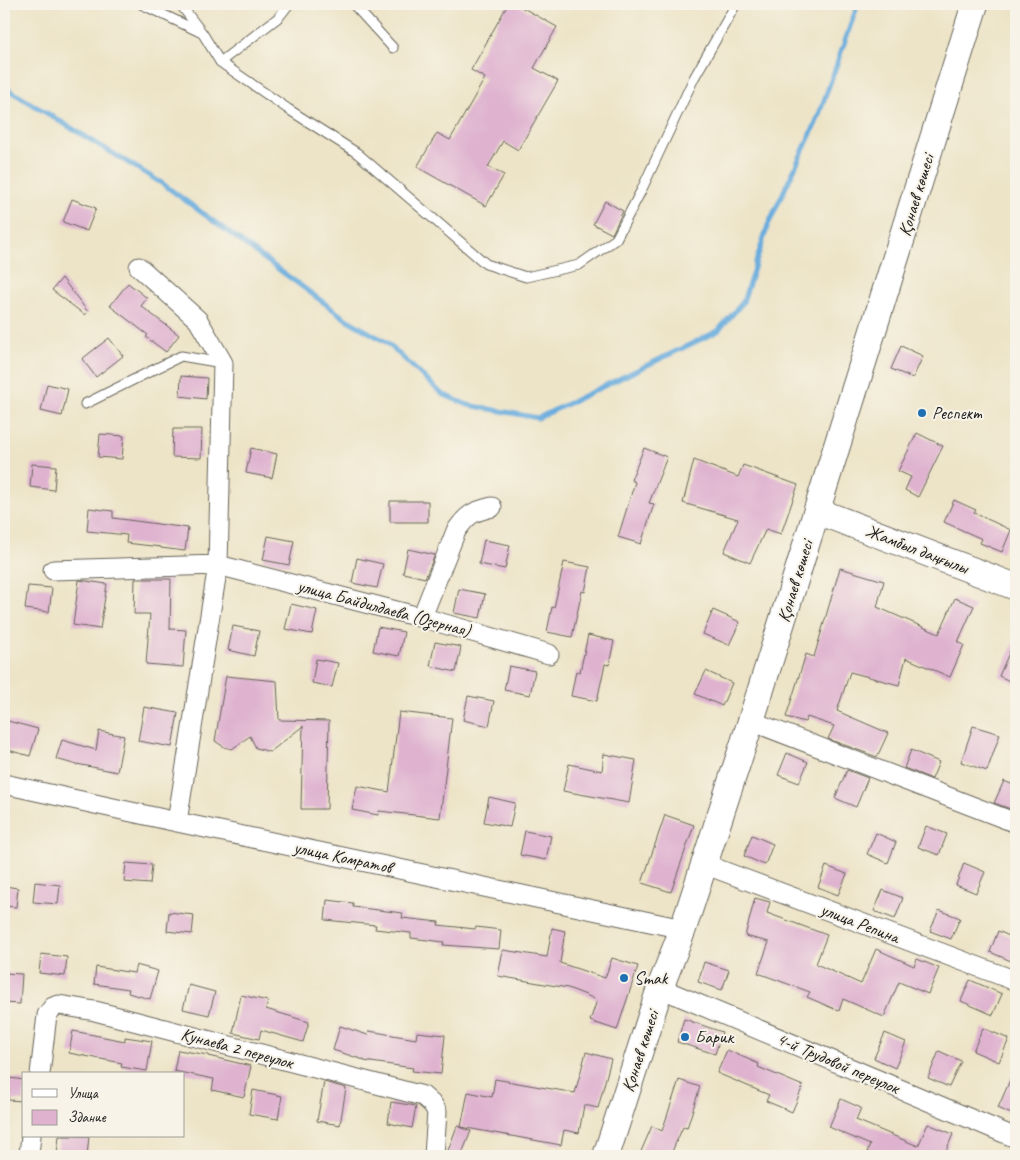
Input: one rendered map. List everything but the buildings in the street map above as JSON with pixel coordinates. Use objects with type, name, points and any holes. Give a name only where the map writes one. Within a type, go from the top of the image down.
[{"type":"main road","name":"Қонаев көшесі","points":[[606,1156],[660,988],[683,929],[751,721],[975,4]]},
{"type":"main road","name":"Жамбыл даңғылы","points":[[817,511],[1016,587]]},
{"type":"street","points":[[140,267],[198,320],[223,363],[218,565],[177,822]]},
{"type":"street","points":[[422,618],[456,531],[465,518],[475,511],[492,507]]},
{"type":"street","name":"улица Байдилдаева (Озерная)","points":[[53,570],[218,565],[422,618],[549,654]]},
{"type":"street","points":[[751,721],[1016,823]]},
{"type":"street","name":"улица Комратов","points":[[4,784],[683,929]]},
{"type":"street","name":"улица Репина","points":[[704,864],[1016,981]]},
{"type":"street","name":"4-й Трудовой переулок","points":[[660,988],[1016,1138]]},
{"type":"street","name":"Кунаева 2 переулок","points":[[40,1072],[47,1015],[54,1007],[59,1005],[96,1010],[423,1096],[438,1112],[434,1156]]},
{"type":"street","points":[[30,1156],[31,1138]]},
{"type":"lane","points":[[141,4],[203,34]]},
{"type":"lane","points":[[180,4],[203,34],[220,62],[288,109],[357,153],[486,264],[526,277],[579,265],[616,239],[641,191],[694,78],[736,4]]},
{"type":"lane","points":[[220,62],[279,17],[289,4]]},
{"type":"lane","points":[[353,4],[393,48]]},
{"type":"lane","points":[[85,404],[181,356],[223,363]]},
{"type":"waterway","points":[[4,87],[163,184],[346,319],[386,342],[442,394],[468,405],[538,418],[718,331],[743,302],[768,225],[816,123],[858,4]]},
{"type":"place","name":"Респект","points":[[922,413]]},
{"type":"place","name":"Smak","points":[[624,978]]},
{"type":"place","name":"Барик","points":[[685,1037]]}]
